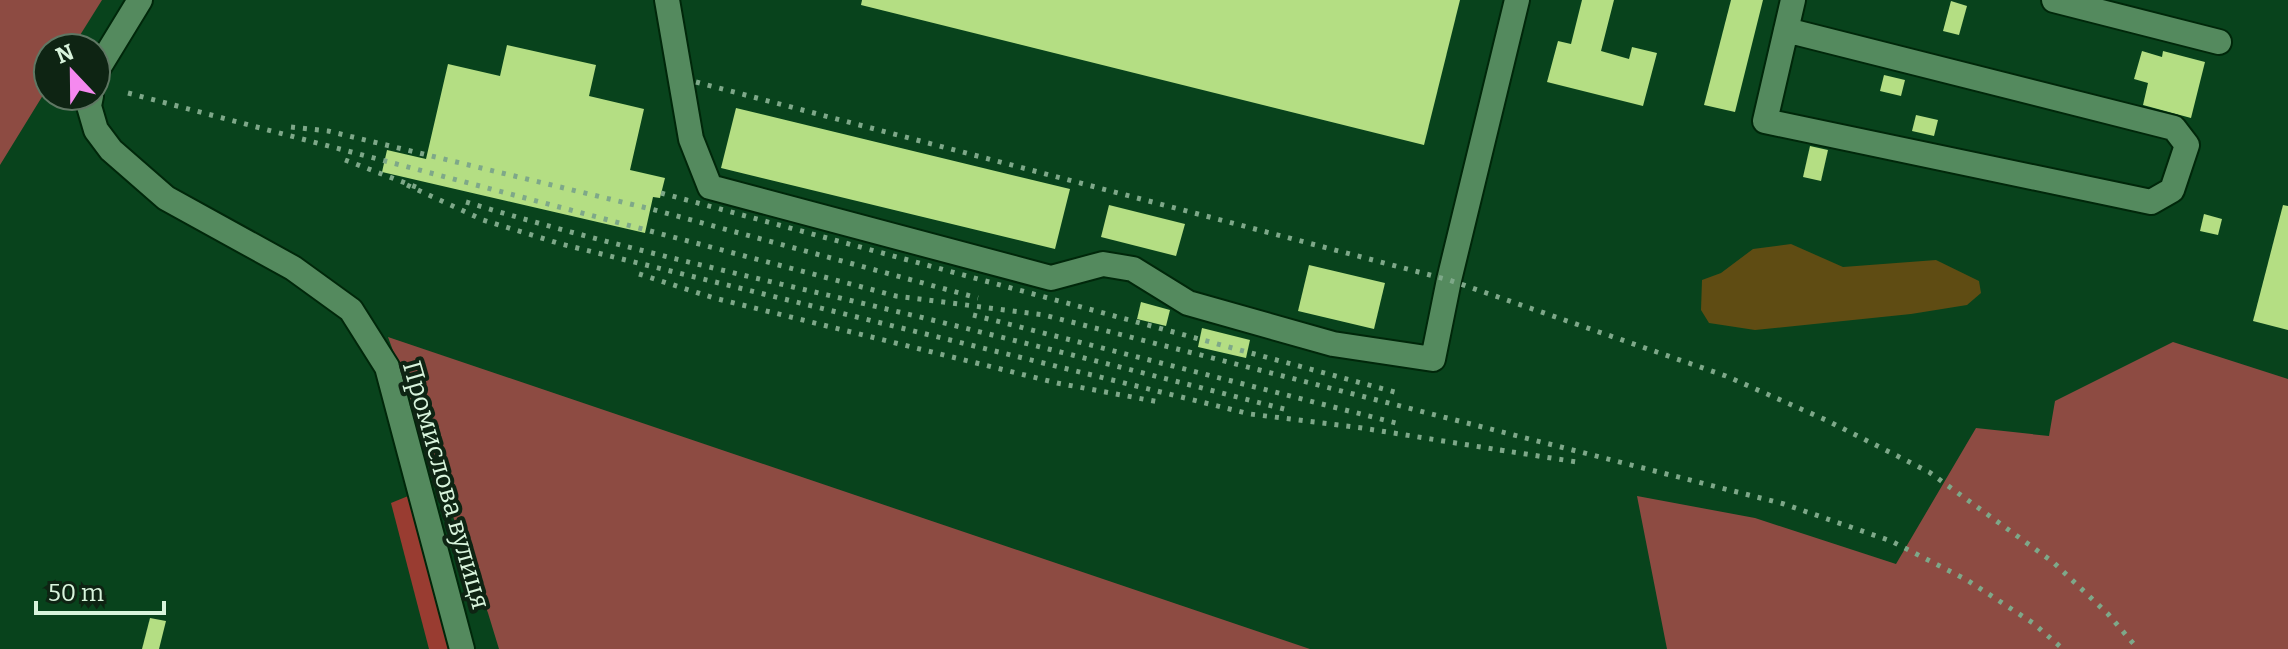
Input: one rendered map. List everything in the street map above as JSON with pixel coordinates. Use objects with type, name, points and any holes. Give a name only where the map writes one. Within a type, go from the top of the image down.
[{"type":"street","points":[[112,46],[140,0]]},
{"type":"street","points":[[667,0],[691,139],[710,187],[1051,278],[1103,264],[1133,269],[1188,303],[1333,344],[1433,359],[1449,280],[1517,0]]},
{"type":"street","points":[[1786,30],[2174,128],[2187,145],[2172,190],[2151,202],[1765,121],[1786,30],[1793,0]]},
{"type":"street","points":[[2054,0],[2219,42]]},
{"type":"street","name":"Промислова вулиця","points":[[91,112],[96,130],[111,150],[166,198],[293,268],[351,310],[387,367],[462,649]]},
{"type":"shaded area","points":[[0,0],[102,0],[82,32],[32,32],[33,112],[0,165]]},
{"type":"shaded area","points":[[1791,244],[1843,267],[1936,260],[1979,281],[1981,293],[1967,305],[1911,314],[1755,330],[1709,323],[1701,310],[1702,280],[1721,273],[1753,249]]},
{"type":"shaded area","points":[[388,337],[1310,649],[499,649]]},
{"type":"shaded area","points":[[2173,342],[2288,379],[2288,649],[1667,649],[1637,496],[1755,518],[1896,564],[1976,428],[2049,436],[2055,401]]},
{"type":"shaded area","points":[[413,494],[452,649],[429,649],[391,503]]},
{"type":"building","points":[[862,0],[1460,0],[1424,145],[861,5]]},
{"type":"building","points":[[1582,0],[1614,0],[1601,51],[1629,59],[1632,47],[1657,53],[1643,106],[1547,82],[1558,41],[1571,44]]},
{"type":"building","points":[[1731,0],[1763,0],[1735,112],[1704,105]]},
{"type":"building","points":[[1951,1],[1967,6],[1959,35],[1943,31]]},
{"type":"building","points":[[507,45],[596,65],[589,96],[644,109],[630,170],[665,178],[660,198],[653,197],[645,233],[382,172],[387,150],[426,159],[448,64],[500,76]]},
{"type":"building","points":[[2142,51],[2162,57],[2163,51],[2205,62],[2191,118],[2143,105],[2148,83],[2134,79]]},
{"type":"building","points":[[1884,75],[1905,80],[1901,96],[1880,91]]},
{"type":"building","points":[[736,108],[1070,189],[1055,249],[721,168]]},
{"type":"building","points":[[1916,115],[1938,120],[1934,136],[1912,131]]},
{"type":"building","points":[[1810,146],[1828,150],[1821,181],[1803,177]]},
{"type":"building","points":[[1109,205],[1185,224],[1176,256],[1101,237]]},
{"type":"building","points":[[2283,205],[2288,206],[2288,330],[2253,321]]},
{"type":"building","points":[[2204,214],[2222,219],[2218,235],[2200,231]]},
{"type":"building","points":[[1309,265],[1385,283],[1374,329],[1298,311]]},
{"type":"building","points":[[1141,302],[1170,310],[1166,326],[1137,319]]},
{"type":"building","points":[[1202,328],[1250,340],[1246,358],[1198,347]]},
{"type":"building","points":[[150,618],[166,621],[159,649],[142,649]]},
{"type":"railway","points":[[696,82],[1449,280],[1726,376],[1826,420],[1929,472],[2053,562],[2108,614],[2138,649]]},
{"type":"railway","points":[[128,93],[896,296],[1044,315],[1784,504],[1891,541],[1967,580],[2033,623],[2063,649]]},
{"type":"railway","points":[[291,127],[328,131],[651,209],[978,298]]},
{"type":"railway","points":[[345,160],[416,187]]},
{"type":"railway","points":[[407,185],[483,220],[561,244],[1250,414],[1512,452]]},
{"type":"railway","points":[[661,193],[1402,394]]},
{"type":"railway","points":[[466,202],[637,249],[1288,410]]},
{"type":"railway","points":[[639,274],[714,298],[1057,383],[1159,402]]},
{"type":"railway","points":[[973,315],[1400,424]]},
{"type":"railway","points":[[1500,450],[1583,463]]}]
